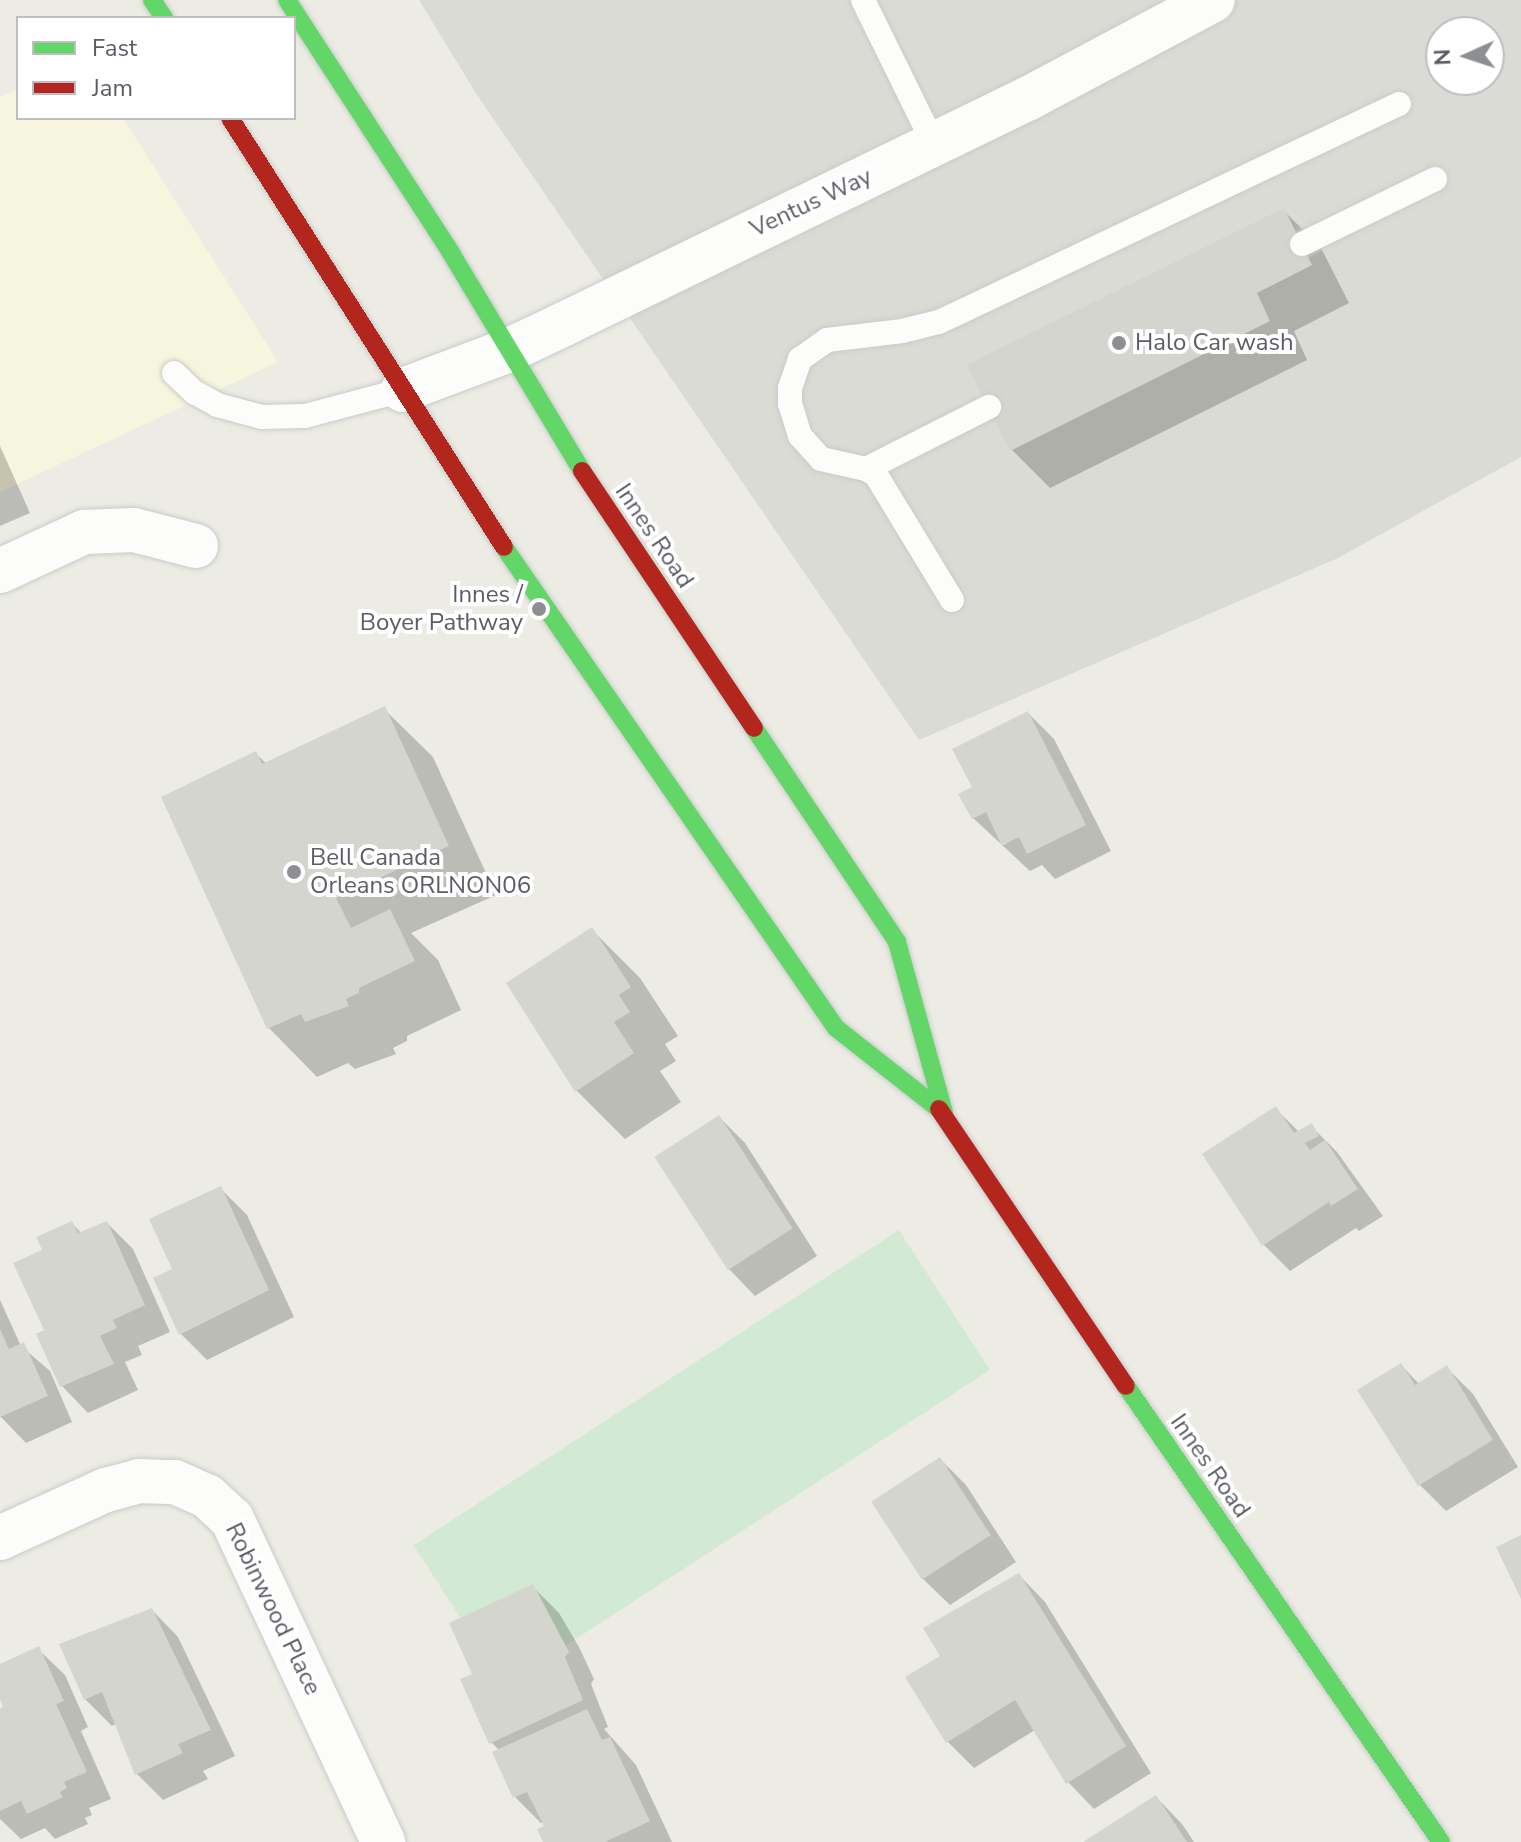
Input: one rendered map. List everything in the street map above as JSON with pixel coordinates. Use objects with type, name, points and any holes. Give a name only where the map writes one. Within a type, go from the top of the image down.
[{"type":"main road","name":"Innes Road","points":[[287,0],[451,253],[566,447],[897,942],[944,1113],[1060,1291],[1441,1842]]},
{"type":"main road","name":"Innes Road","points":[[231,120],[505,549],[836,1028],[944,1113]]},
{"type":"street","name":"Ventus Way","points":[[403,390],[507,351],[934,144],[1213,0]]},
{"type":"street","points":[[0,571],[84,532],[134,530],[196,546]]},
{"type":"street","name":"Robinwood Place","points":[[0,1538],[106,1490],[139,1481],[175,1482],[207,1496],[232,1519],[383,1842]]},
{"type":"lane","points":[[863,0],[934,144]]},
{"type":"lane","points":[[952,600],[883,483],[866,469],[821,459],[800,436],[790,404],[790,388],[800,359],[812,348],[845,336],[902,331],[939,322],[1399,104]]},
{"type":"lane","points":[[1302,244],[1435,179]]},
{"type":"lane","points":[[174,373],[194,392],[217,405],[262,417],[305,416],[403,390]]},
{"type":"lane","points":[[866,469],[989,407]]},
{"type":"shaded area","points":[[419,0],[1521,0],[1521,457],[1338,558],[919,740],[477,95]]},
{"type":"shaded area","points":[[16,90],[16,120],[124,120],[278,362],[0,492],[0,97]]},
{"type":"shaded area","points":[[899,1230],[990,1370],[504,1685],[413,1545]]},
{"type":"building","name":"Halo Car wash","points":[[1284,208],[1312,265],[1257,293],[1270,321],[1010,451],[967,365]]},
{"type":"building","name":"Bell Canada Orleans ORLNON06","points":[[385,706],[449,846],[336,898],[351,928],[390,909],[415,961],[359,988],[359,993],[346,999],[349,1006],[305,1022],[301,1014],[267,1029],[161,797],[256,751],[262,764]]},
{"type":"building","points":[[1028,711],[1086,825],[1027,854],[1019,837],[1002,846],[986,812],[972,819],[958,794],[972,787],[952,749]]},
{"type":"building","points":[[592,927],[631,987],[619,995],[630,1012],[614,1022],[634,1053],[575,1092],[506,983]]},
{"type":"building","points":[[1276,1106],[1294,1133],[1312,1123],[1319,1136],[1305,1143],[1310,1150],[1325,1140],[1358,1189],[1331,1206],[1329,1202],[1262,1246],[1202,1154]]},
{"type":"building","points":[[719,1115],[793,1228],[728,1270],[654,1157]]},
{"type":"building","points":[[221,1186],[269,1290],[179,1335],[153,1278],[172,1269],[149,1219]]},
{"type":"building","points":[[72,1221],[78,1233],[107,1221],[145,1305],[113,1320],[117,1328],[100,1336],[114,1364],[60,1387],[36,1334],[44,1330],[13,1263],[42,1250],[36,1237]]},
{"type":"building","points":[[0,1329],[9,1349],[24,1342],[48,1396],[0,1417]]},
{"type":"building","points":[[1401,1363],[1415,1385],[1447,1365],[1493,1440],[1418,1486],[1357,1390]]},
{"type":"building","points":[[940,1457],[991,1535],[922,1580],[871,1502]]},
{"type":"building","points":[[1521,1535],[1521,1599],[1496,1547]]},
{"type":"building","points":[[1019,1573],[1126,1746],[1066,1784],[1015,1700],[946,1743],[905,1677],[940,1656],[923,1628]]},
{"type":"building","points":[[533,1584],[569,1652],[565,1657],[583,1700],[489,1744],[460,1679],[472,1674],[449,1623]]},
{"type":"building","points":[[152,1608],[211,1730],[178,1744],[183,1753],[135,1775],[102,1692],[84,1700],[59,1644]]},
{"type":"building","points":[[39,1646],[64,1701],[56,1704],[87,1772],[64,1782],[67,1788],[60,1792],[63,1797],[27,1814],[21,1801],[0,1811],[0,1709],[3,1707],[0,1699],[0,1664]]},
{"type":"building","points":[[587,1709],[602,1740],[610,1737],[650,1821],[605,1842],[543,1842],[537,1829],[544,1826],[527,1792],[513,1798],[492,1752]]},
{"type":"building","points":[[1156,1795],[1187,1842],[1083,1842]]},
{"type":"traffic: fast","points":[[152,0],[163,16]]},
{"type":"traffic: fast","points":[[287,0],[451,253],[582,471]]},
{"type":"traffic: fast","points":[[504,547],[836,1028],[939,1109]]},
{"type":"traffic: fast","points":[[754,728],[897,942],[944,1113]]},
{"type":"traffic: fast","points":[[1126,1386],[1441,1842]]},
{"type":"traffic: jam","points":[[231,120],[504,547]]},
{"type":"traffic: jam","points":[[582,471],[754,728]]},
{"type":"traffic: jam","points":[[939,1109],[1126,1386]]},
{"type":"place","name":"Halo Car wash","points":[[1119,343]]},
{"type":"place","name":"Innes / Boyer Pathway","points":[[539,609]]},
{"type":"place","name":"Bell Canada Orleans ORLNON06","points":[[294,872]]}]
